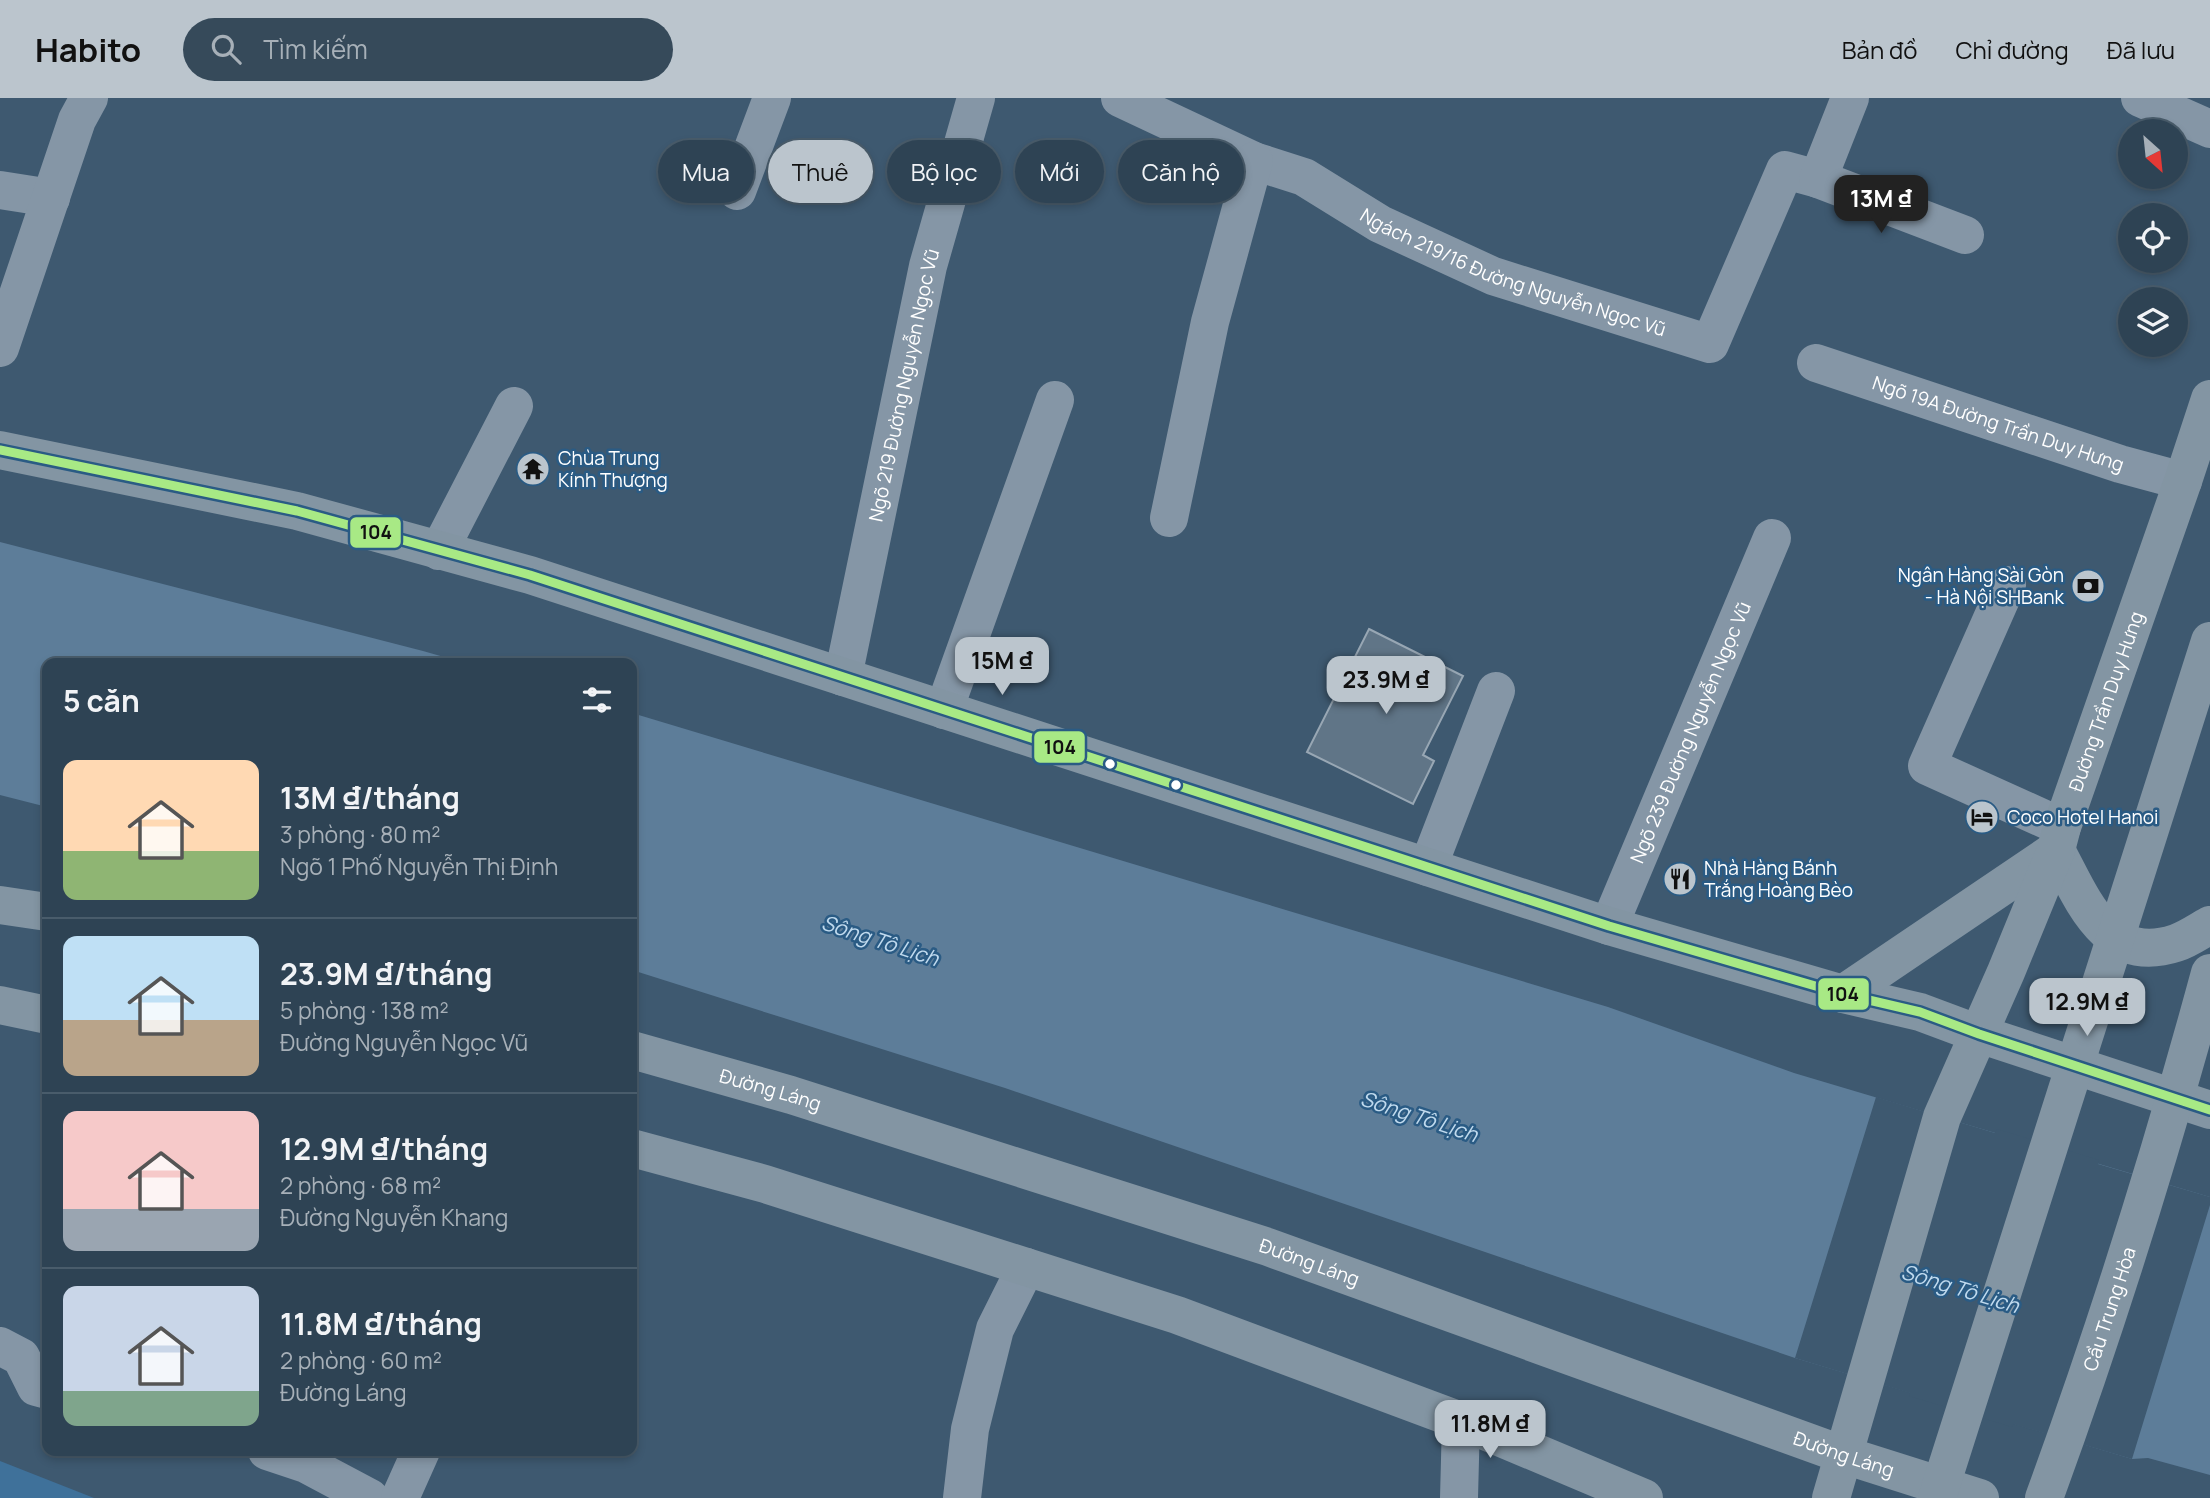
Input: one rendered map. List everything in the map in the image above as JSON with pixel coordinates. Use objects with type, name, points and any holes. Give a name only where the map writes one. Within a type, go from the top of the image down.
[{"type":"main road","name":"Đường Trần Duy Hưng","points":[[1844,1455],[1942,1117],[2059,839],[2210,399]]},
{"type":"main road","points":[[0,450],[297,511],[530,575],[1609,926],[1843,994],[1920,1012],[2193,1104],[2210,973]]},
{"type":"main road","points":[[1937,1498],[2210,641]]},
{"type":"main road","points":[[1843,994],[2059,839],[2089,911],[2112,937],[2131,946],[2153,948],[2178,943],[2210,925]]},
{"type":"main road","points":[[0,905],[42,911]]},
{"type":"main road","points":[[0,1005],[42,1014]]},
{"type":"main road","name":"Đường Láng","points":[[637,1051],[791,1095],[1268,1247],[1844,1455],[1980,1498]]},
{"type":"main road","name":"Cầu Trung Hòa","points":[[2044,1498],[2066,1440],[2150,1179],[2193,1104]]},
{"type":"main road","points":[[637,1149],[765,1185],[1177,1315],[1461,1420],[1625,1494]]},
{"type":"main road","points":[[1831,1498],[1844,1455]]},
{"type":"street","points":[[0,348],[77,120],[89,98]]},
{"type":"street","points":[[754,146],[772,98]]},
{"type":"street","name":"Ngõ 219 Đường Nguyễn Ngọc Vũ","points":[[843,677],[928,266],[975,98]]},
{"type":"street","name":"Ngách 219/16 Đường Nguyễn Ngọc Vũ","points":[[1120,98],[1254,161],[1304,177],[1380,224],[1493,276],[1710,344],[1785,170],[1818,179]]},
{"type":"street","points":[[1850,98],[1818,179],[1965,236]]},
{"type":"street","points":[[2140,98],[2210,129]]},
{"type":"street","points":[[1169,518],[1210,322],[1254,161]]},
{"type":"street","points":[[0,190],[51,198]]},
{"type":"street","name":"Ngõ 19A Đường Trần Duy Hưng","points":[[1816,363],[2120,464],[2183,481]]},
{"type":"street","points":[[944,709],[1055,400]]},
{"type":"street","points":[[439,551],[514,406]]},
{"type":"street","name":"Ngõ 239 Đường Nguyễn Ngọc Vũ","points":[[1609,926],[1772,538]]},
{"type":"street","points":[[2007,585],[1927,766],[2059,839]]},
{"type":"street","points":[[1428,867],[1496,691]]},
{"type":"street","points":[[962,1498],[970,1429],[995,1329],[1026,1267]]},
{"type":"street","points":[[0,1346],[21,1357],[36,1387],[42,1389]]},
{"type":"street","points":[[1459,1498],[1461,1420]]},
{"type":"street","points":[[282,1456],[306,1464],[370,1498]]},
{"type":"street","points":[[400,1498],[419,1456]]},
{"type":"shaded area","points":[[0,1461],[94,1498],[0,1498]]},
{"type":"water","points":[[0,542],[448,658],[42,658],[42,806],[0,795]]},
{"type":"water","name":"Sông Tô Lịch","points":[[637,715],[1608,1007],[1794,1073],[2210,1197],[2210,1475],[2148,1458],[2132,1459],[1795,1358],[1005,1088],[637,972]]},
{"type":"pier","points":[[1876,1097],[1995,1133],[1997,1129],[2099,1160],[2098,1164],[2210,1197],[2210,1205],[2132,1459],[2013,1424],[2012,1427],[1795,1358]]},
{"type":"building","points":[[1369,629],[1463,676],[1423,755],[1434,761],[1413,804],[1307,752]]},
{"type":"transit line","name":"104","points":[[0,450],[297,511],[530,575],[1609,926],[1843,994],[1920,1012],[2210,1110]]},
{"type":"place","name":"Chùa Trung Kính Thượng","points":[[533,469]]},
{"type":"place","name":"Ngân Hàng Sài Gòn - Hà Nội SHBank","points":[[2088,586]]},
{"type":"place","name":"Coco Hotel Hanoi","points":[[1982,817]]},
{"type":"place","name":"Nhà Hàng Bánh Trắng Hoàng Bèo","points":[[1680,879]]}]
